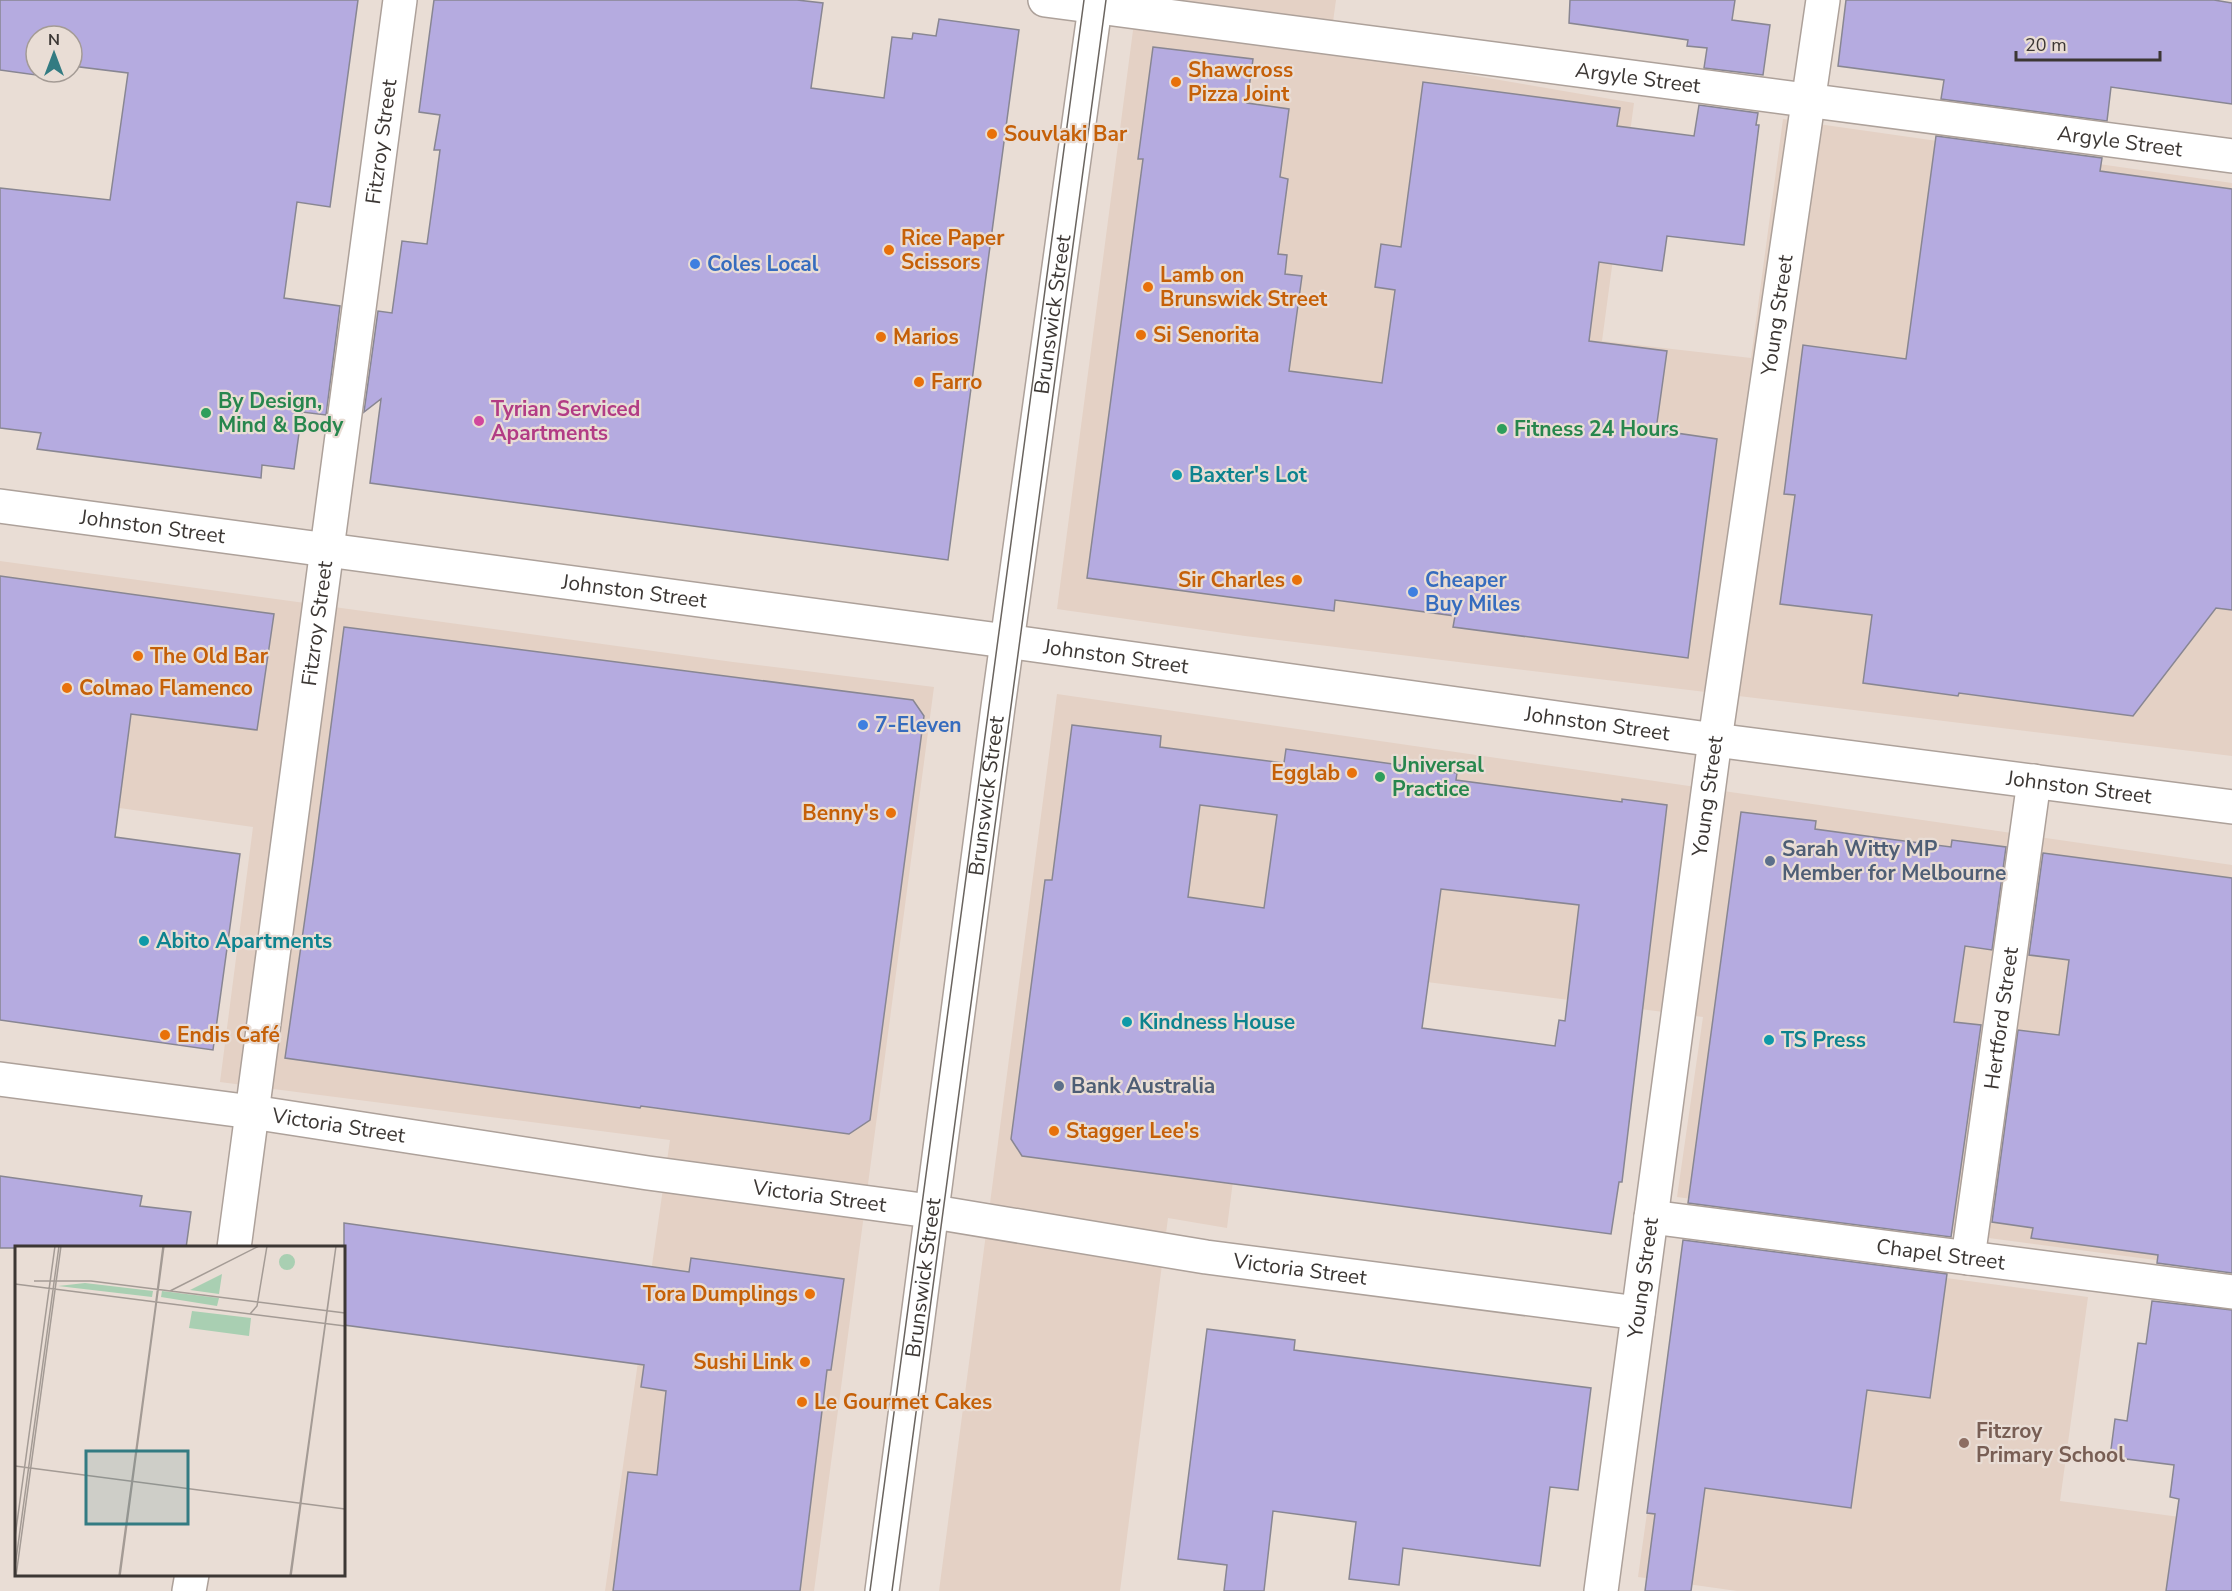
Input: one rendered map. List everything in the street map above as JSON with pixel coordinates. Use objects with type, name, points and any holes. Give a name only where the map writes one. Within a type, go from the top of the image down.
[{"type":"street","name":"Fitzroy Street","points":[[234,1246],[400,0]]},
{"type":"street","name":"Argyle Street","points":[[1045,0],[1095,3],[1808,101],[2232,156]]},
{"type":"street","name":"Young Street","points":[[1601,1591],[1715,740],[1823,0]]},
{"type":"street","name":"Brunswick Street","points":[[882,1591],[1007,641],[1095,3]]},
{"type":"street","name":"Johnston Street","points":[[0,506],[326,548],[1715,740],[2232,807]]},
{"type":"street","name":"Hertford Street","points":[[1968,1258],[2034,781]]},
{"type":"street","name":"Victoria Street","points":[[0,1078],[252,1112],[648,1173],[932,1211],[1206,1257],[1638,1313]]},
{"type":"street","name":"Chapel Street","points":[[1651,1217],[2232,1292]]},
{"type":"street","points":[[189,1591],[192,1576]]},
{"type":"shaded area","points":[[1137,0],[1336,0],[1329,51],[1634,103],[1602,341],[1751,358],[1783,119],[2232,183],[2232,756],[1245,636],[1057,609]]},
{"type":"shaded area","points":[[0,561],[733,662],[934,687],[814,1591],[605,1591],[670,1140],[220,1082],[253,827],[0,791]]},
{"type":"shaded area","points":[[1057,694],[2232,865],[2232,1270],[1677,1197],[1703,1017],[1261,961],[1227,1228],[1168,1218],[1120,1591],[939,1591]]},
{"type":"shaded area","name":"Fitzroy Primary School","points":[[1946,1278],[2088,1297],[2060,1501],[2232,1524],[2232,1591],[1737,1591],[1638,1577],[1647,1513],[1701,1520],[1705,1488],[1851,1508],[1867,1390],[1930,1397]]},
{"type":"building","points":[[0,0],[358,0],[330,207],[297,202],[284,298],[340,306],[326,415],[302,412],[294,469],[262,465],[261,478],[37,449],[41,433],[0,428],[0,188],[110,200],[128,73],[84,68],[84,24],[24,24],[24,73],[0,70]]},
{"type":"building","points":[[434,0],[797,0],[823,3],[811,88],[884,98],[892,37],[912,39],[913,33],[936,36],[939,19],[1019,30],[948,560],[370,483],[381,399],[364,412],[378,311],[392,313],[402,241],[427,244],[440,150],[434,150],[440,115],[419,112]]},
{"type":"building","points":[[1570,0],[1735,0],[1732,20],[1770,25],[1763,75],[1704,68],[1707,48],[1687,46],[1688,40],[1569,23]]},
{"type":"building","points":[[1846,0],[2214,0],[2232,3],[2232,104],[2111,87],[2107,121],[1941,99],[1944,80],[1838,66]]},
{"type":"building","points":[[1153,47],[1253,59],[1247,103],[1289,109],[1280,177],[1288,179],[1278,254],[1287,255],[1285,274],[1302,276],[1289,371],[1382,383],[1395,290],[1375,287],[1381,244],[1401,247],[1423,82],[1620,108],[1617,126],[1694,136],[1699,105],[1758,113],[1756,125],[1759,125],[1744,245],[1667,236],[1662,271],[1599,262],[1589,341],[1667,351],[1656,430],[1717,439],[1688,658],[1453,627],[1455,616],[1335,600],[1334,611],[1087,578],[1143,159],[1138,159]]},
{"type":"building","points":[[1936,136],[2102,158],[2100,171],[2232,189],[2232,610],[2216,608],[2133,716],[1863,683],[1872,615],[1780,604],[1795,495],[1784,494],[1803,345],[1906,359]]},
{"type":"building","points":[[0,576],[274,614],[257,730],[131,714],[115,837],[240,854],[213,1050],[0,1020]]},
{"type":"building","points":[[344,627],[913,700],[924,716],[870,1120],[849,1134],[641,1106],[640,1108],[285,1058]]},
{"type":"building","points":[[1072,725],[1161,736],[1160,747],[1284,763],[1286,749],[1457,773],[1456,780],[1622,802],[1622,799],[1667,805],[1622,1182],[1619,1182],[1611,1234],[1022,1156],[1011,1139],[1045,880],[1052,880]],"holes":[[[1200,805],[1277,815],[1264,908],[1188,897]],[[1441,889],[1579,905],[1565,1021],[1559,1020],[1555,1046],[1422,1028]]]},
{"type":"building","points":[[1741,812],[1816,821],[1815,829],[1881,838],[1951,847],[1952,840],[2006,847],[1992,950],[1965,946],[1954,1022],[1981,1025],[1951,1237],[1688,1203]]},
{"type":"building","points":[[2043,853],[2232,878],[2232,1273],[2157,1263],[2158,1255],[2031,1238],[2033,1228],[1992,1222],[2018,1030],[2059,1035],[2069,960],[2029,955]]},
{"type":"building","points":[[0,1176],[142,1196],[140,1206],[191,1212],[186,1246],[15,1246],[15,1248],[0,1248]]},
{"type":"building","points":[[344,1223],[689,1272],[691,1258],[844,1279],[831,1370],[827,1370],[800,1591],[613,1591],[628,1472],[657,1475],[666,1391],[641,1387],[644,1365],[345,1325]]},
{"type":"building","points":[[1683,1240],[1947,1274],[1930,1398],[1867,1390],[1851,1508],[1705,1488],[1691,1591],[1645,1591],[1655,1514],[1647,1513]]},
{"type":"building","points":[[2152,1301],[2232,1310],[2232,1591],[2166,1591],[2179,1499],[2170,1497],[2174,1465],[2110,1457],[2115,1419],[2127,1421],[2138,1343],[2146,1344]]},
{"type":"building","points":[[1207,1329],[1295,1340],[1294,1350],[1591,1388],[1578,1490],[1550,1487],[1540,1566],[1403,1548],[1399,1585],[1349,1579],[1356,1522],[1273,1511],[1264,1591],[1224,1591],[1227,1565],[1178,1559]]},
{"type":"tram line","points":[[870,1591],[1084,0]]},
{"type":"tram line","points":[[892,1591],[1106,0]]},
{"type":"place","name":"Shawcross Pizza Joint","points":[[1176,82]]},
{"type":"place","name":"Souvlaki Bar","points":[[992,134]]},
{"type":"place","name":"Rice Paper Scissors","points":[[889,250]]},
{"type":"place","name":"Coles Local","points":[[695,264]]},
{"type":"place","name":"Lamb on Brunswick Street","points":[[1148,287]]},
{"type":"place","name":"Si Senorita","points":[[1141,335]]},
{"type":"place","name":"Marios","points":[[881,337]]},
{"type":"place","name":"Farro","points":[[919,382]]},
{"type":"place","name":"By Design, Mind & Body","points":[[206,413]]},
{"type":"place","name":"Tyrian Serviced Apartments","points":[[479,421]]},
{"type":"place","name":"Fitness 24 Hours","points":[[1502,429]]},
{"type":"place","name":"Baxter's Lot","points":[[1177,475]]},
{"type":"place","name":"Sir Charles","points":[[1297,580]]},
{"type":"place","name":"Cheaper Buy Miles","points":[[1413,592]]},
{"type":"place","name":"The Old Bar","points":[[138,656]]},
{"type":"place","name":"Colmao Flamenco","points":[[67,688]]},
{"type":"place","name":"7-Eleven","points":[[863,725]]},
{"type":"place","name":"Egglab","points":[[1352,773]]},
{"type":"place","name":"Universal Practice","points":[[1380,777]]},
{"type":"place","name":"Benny's","points":[[891,813]]},
{"type":"place","name":"Sarah Witty MP Member for Melbourne","points":[[1770,861]]},
{"type":"place","name":"Abito Apartments","points":[[144,941]]},
{"type":"place","name":"Kindness House","points":[[1127,1022]]},
{"type":"place","name":"Endis Café","points":[[165,1035]]},
{"type":"place","name":"TS Press","points":[[1769,1040]]},
{"type":"place","name":"Bank Australia","points":[[1059,1086]]},
{"type":"place","name":"Stagger Lee's","points":[[1054,1131]]},
{"type":"place","name":"Tora Dumplings","points":[[810,1294]]},
{"type":"place","name":"Sushi Link","points":[[805,1362]]},
{"type":"place","name":"Le Gourmet Cakes","points":[[802,1402]]},
{"type":"place","name":"Fitzroy Primary School","points":[[1964,1443]]}]
